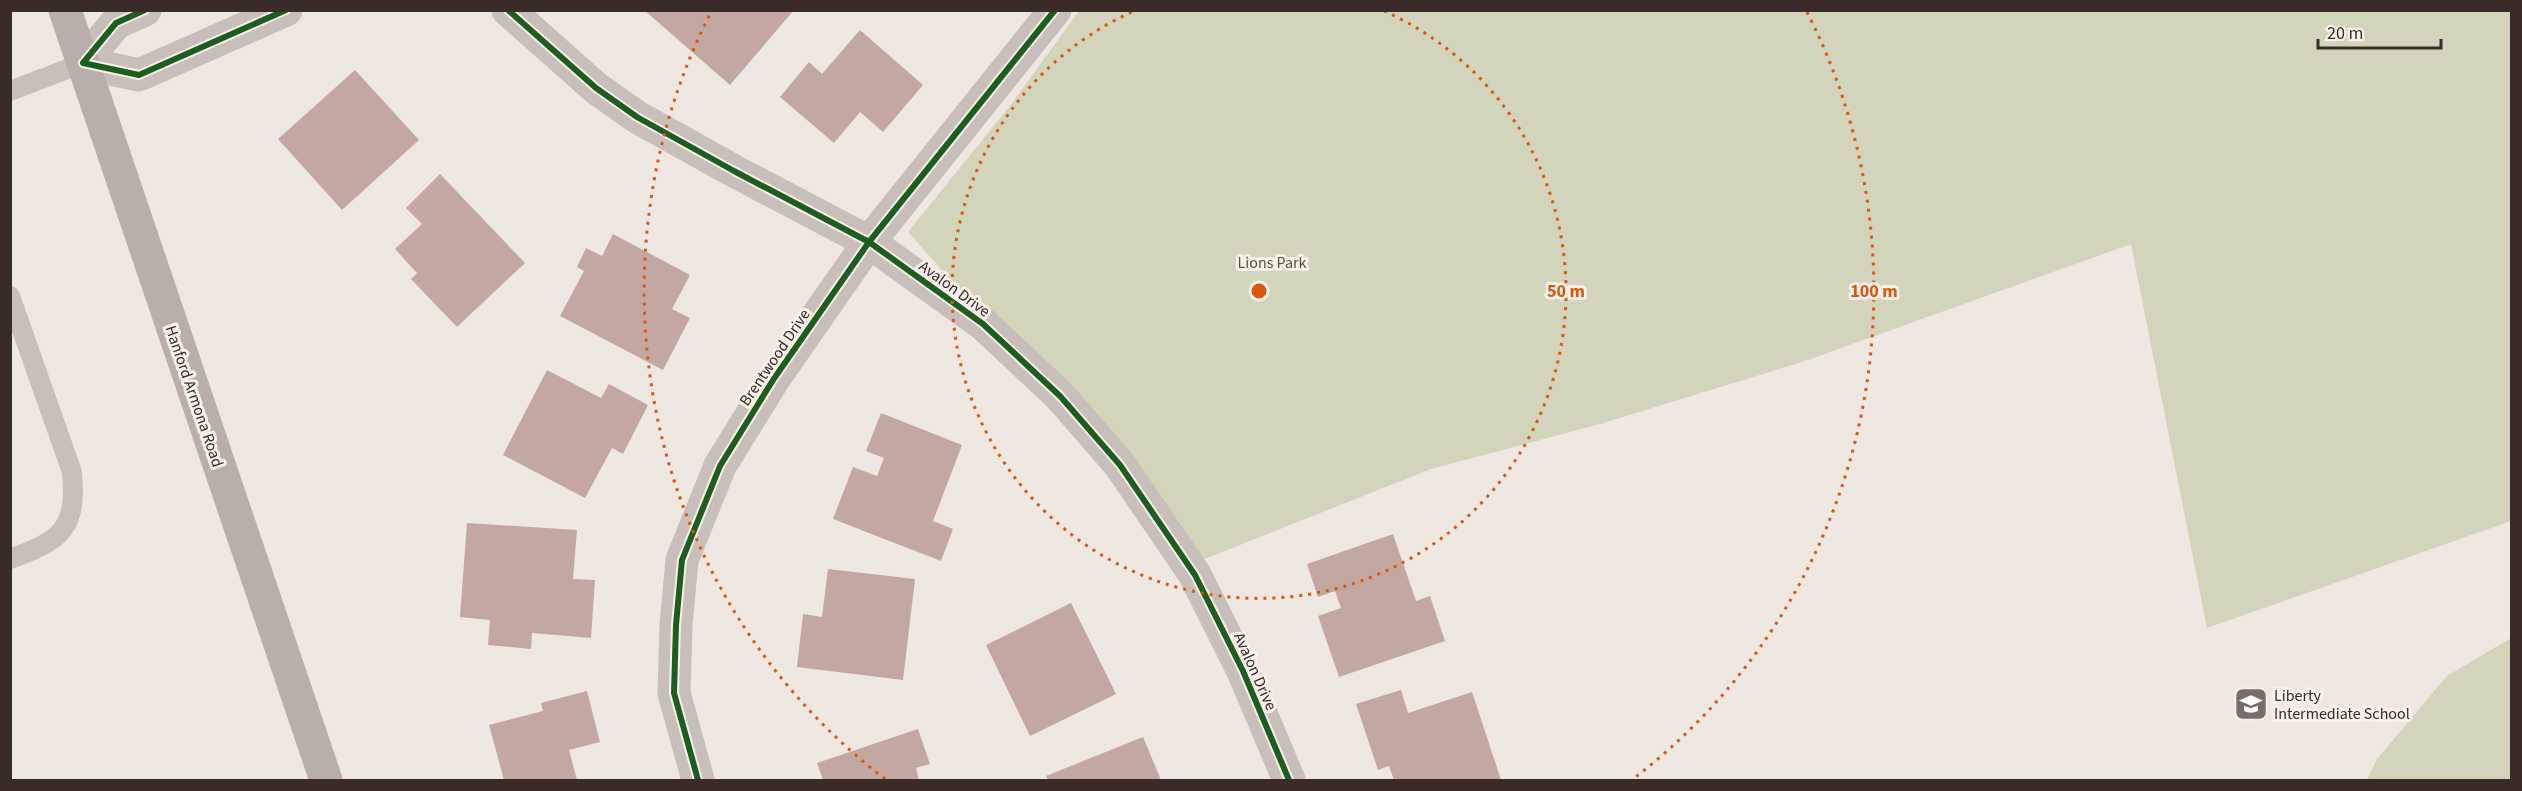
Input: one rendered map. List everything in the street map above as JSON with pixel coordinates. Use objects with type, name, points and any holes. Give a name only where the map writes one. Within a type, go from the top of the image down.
[{"type":"main road","name":"Hanford Armona Road","points":[[65,10],[183,364],[326,780]]},
{"type":"street","points":[[145,10],[116,23],[83,63],[139,75],[286,10]]},
{"type":"street","name":"Avalon Drive","points":[[508,10],[596,88],[637,117],[869,242],[983,324],[1060,396],[1120,465],[1195,575],[1243,671],[1289,780]]},
{"type":"street","name":"Brentwood Drive","points":[[698,780],[674,693],[676,625],[682,560],[720,466],[772,381],[869,242],[1055,10]]},
{"type":"lane","points":[[10,92],[83,63]]},
{"type":"lane","points":[[10,296],[72,472],[74,498],[70,520],[56,538],[35,550],[10,559]]},
{"type":"green space","name":"Lions Park","points":[[1079,11],[2511,11],[2511,521],[2207,628],[2131,244],[1805,361],[1600,424],[1431,469],[1202,560],[908,232],[1009,107]]},
{"type":"green space","points":[[2511,638],[2511,780],[2367,780],[2377,759],[2447,676]]},
{"type":"building","points":[[644,10],[794,10],[730,85]]},
{"type":"building","points":[[860,30],[923,85],[883,132],[860,112],[834,143],[780,97],[809,62],[822,74]]},
{"type":"building","points":[[355,70],[419,140],[342,210],[278,139]]},
{"type":"building","points":[[440,174],[525,263],[457,327],[411,279],[417,273],[395,249],[422,224],[406,208]]},
{"type":"building","points":[[613,234],[690,275],[672,309],[690,318],[663,370],[560,316],[584,271],[577,267],[586,248],[602,256]]},
{"type":"building","points":[[547,370],[601,398],[609,384],[648,405],[623,454],[612,448],[585,498],[503,455]]},
{"type":"building","points":[[881,413],[962,445],[933,521],[953,529],[941,561],[833,519],[853,467],[877,476],[884,458],[866,451]]},
{"type":"building","points":[[467,523],[577,530],[573,579],[595,580],[591,638],[532,633],[531,649],[488,645],[490,620],[460,617]]},
{"type":"building","points":[[1393,534],[1416,601],[1430,596],[1445,641],[1339,677],[1318,616],[1341,608],[1335,591],[1318,597],[1307,564]]},
{"type":"building","points":[[828,569],[915,579],[903,680],[797,667],[803,614],[822,617]]},
{"type":"building","points":[[1071,603],[1116,694],[1030,736],[986,645]]},
{"type":"building","points":[[1401,690],[1408,713],[1472,692],[1501,780],[1394,780],[1389,766],[1378,770],[1356,704]]},
{"type":"building","points":[[587,691],[600,742],[569,750],[577,780],[504,780],[489,725],[543,711],[541,703]]},
{"type":"building","points":[[918,729],[930,764],[916,768],[919,780],[823,780],[817,763]]},
{"type":"building","points":[[1143,737],[1161,780],[1048,780],[1046,776]]},
{"type":"cycle path","points":[[145,10],[116,23],[83,63],[139,75],[286,10]]},
{"type":"cycle path","points":[[508,10],[596,88],[637,117],[869,242],[983,324],[1060,396],[1120,465],[1195,575],[1243,671],[1289,780]]},
{"type":"cycle path","points":[[698,780],[674,693],[676,625],[682,560],[720,466],[773,380],[869,242],[1055,10]]},
{"type":"place","name":"Liberty Intermediate School","points":[[2251,704]]}]
